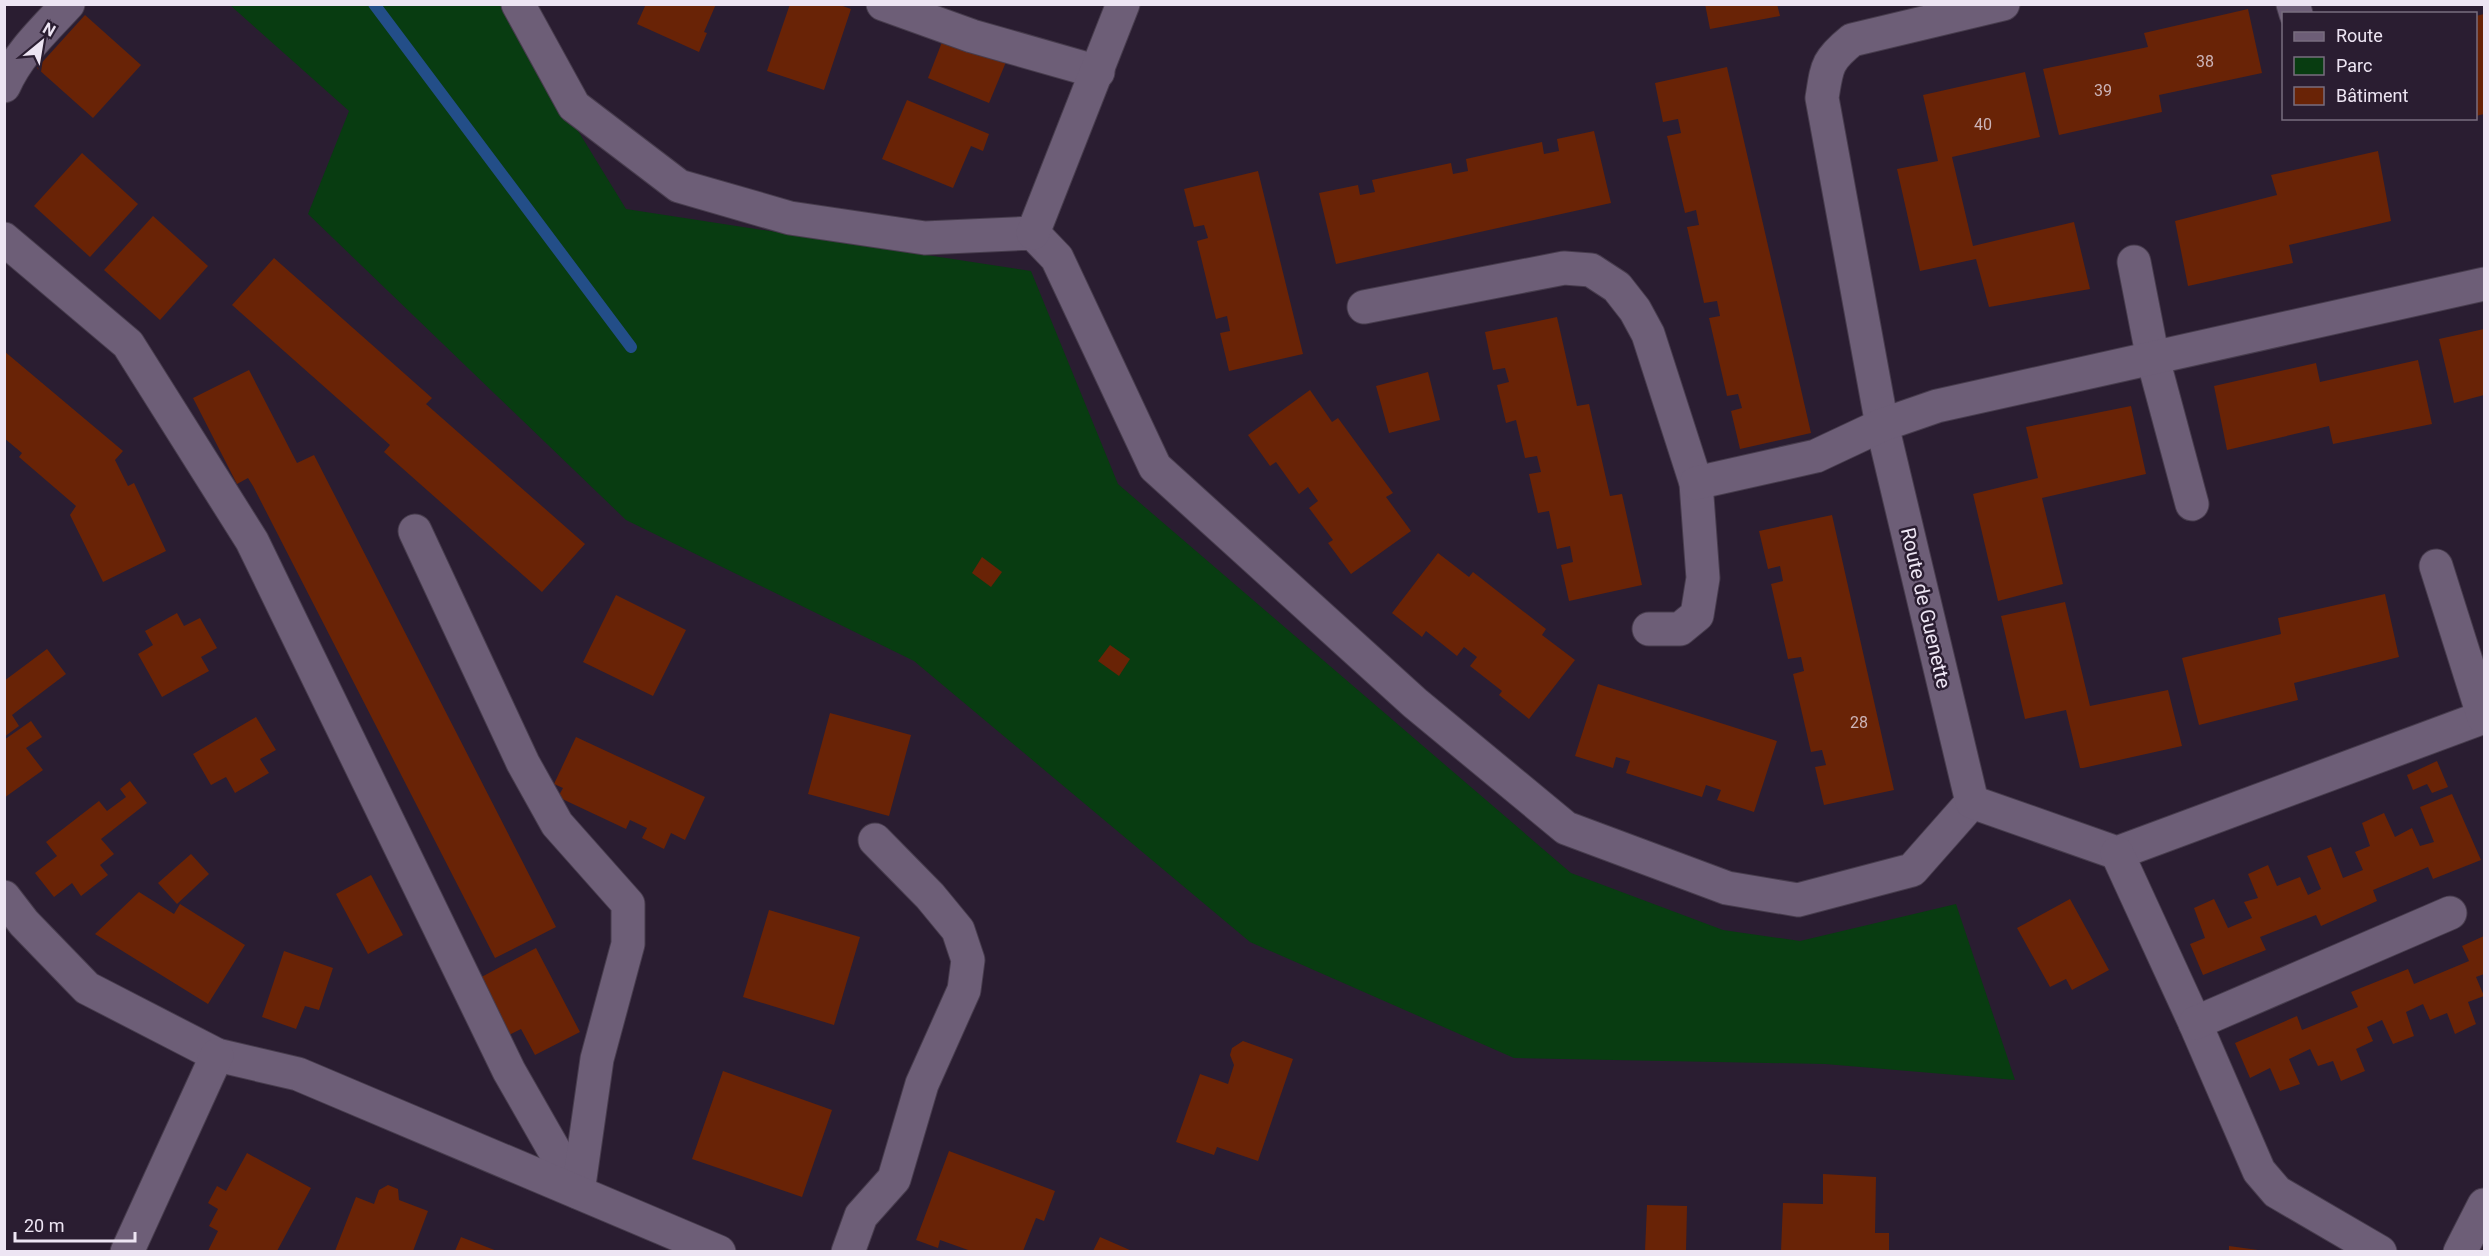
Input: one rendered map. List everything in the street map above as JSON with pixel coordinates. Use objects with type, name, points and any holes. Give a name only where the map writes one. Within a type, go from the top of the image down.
[{"type":"street","points":[[4,86],[11,69],[32,42],[68,4]]},
{"type":"street","points":[[518,4],[574,106],[679,186],[790,218],[925,238],[1033,233],[1057,258],[1155,467],[1415,703],[1566,828],[1727,888],[1798,900],[1912,870],[1971,802],[2117,853],[2484,718],[2436,566]]},
{"type":"street","points":[[883,4],[972,36],[1098,72]]},
{"type":"street","points":[[1033,233],[1123,4]]},
{"type":"street","name":"Route de Guenette","points":[[1971,802],[1882,425],[1822,98],[1825,76],[1833,55],[1852,40],[2003,4]]},
{"type":"street","points":[[4,239],[128,344],[252,541],[509,1071],[578,1192]]},
{"type":"street","points":[[2134,262],[2153,359],[2192,504]]},
{"type":"street","points":[[1364,307],[1564,268],[1592,270],[1617,287],[1635,310],[1648,334],[1696,483],[1703,578],[1696,615],[1680,628],[1649,629]]},
{"type":"street","points":[[1696,483],[1816,456],[1882,425],[1937,406],[2484,284]]},
{"type":"street","points":[[415,531],[523,763],[557,824],[628,904],[628,944],[597,1059],[578,1192]]},
{"type":"street","points":[[848,1251],[861,1216],[894,1179],[922,1084],[964,990],[968,960],[958,930],[930,896],[875,840]]},
{"type":"street","points":[[2117,853],[2195,1023],[2259,1171],[2277,1192],[2380,1251]]},
{"type":"street","points":[[4,897],[24,923],[87,987],[218,1055],[298,1074],[719,1251]]},
{"type":"street","points":[[2195,1023],[2450,913]]},
{"type":"street","points":[[126,1251],[218,1055]]},
{"type":"street","points":[[2460,1251],[2484,1205]]},
{"type":"green space","points":[[230,5],[501,5],[626,209],[1031,271],[1118,484],[1571,873],[1723,930],[1800,941],[1956,904],[2015,1080],[1825,1064],[1514,1058],[1250,942],[914,661],[626,520],[308,214],[349,111]]},
{"type":"building","points":[[646,4],[716,4],[704,32],[707,33],[699,52],[637,24]]},
{"type":"building","points":[[790,4],[837,4],[851,9],[824,90],[767,71]]},
{"type":"building","points":[[1705,4],[1777,4],[1780,16],[1710,29]]},
{"type":"building","points":[[2248,9],[2262,73],[2159,95],[2162,112],[2059,135],[2043,69],[2148,47],[2144,33]]},
{"type":"building","points":[[2484,14],[2484,114],[2477,116],[2477,16]]},
{"type":"building","points":[[85,15],[141,65],[93,118],[37,68]]},
{"type":"building","points":[[944,37],[1006,62],[989,103],[928,78]]},
{"type":"building","points":[[1727,67],[1811,433],[1740,449],[1731,411],[1742,408],[1738,394],[1727,396],[1709,318],[1720,316],[1717,301],[1704,303],[1687,227],[1699,225],[1696,210],[1685,213],[1667,136],[1681,133],[1678,119],[1663,122],[1655,83]]},
{"type":"building","points":[[2025,72],[2040,137],[1952,157],[1973,246],[2074,222],[2090,289],[1989,307],[1976,259],[1920,271],[1897,169],[1938,161],[1923,95]]},
{"type":"building","points":[[907,100],[989,134],[983,151],[971,146],[953,188],[882,159]]},
{"type":"building","points":[[1594,131],[1611,203],[1336,264],[1319,193],[1358,185],[1360,195],[1375,192],[1372,180],[1451,163],[1453,174],[1468,171],[1466,159],[1542,142],[1544,154],[1559,151],[1557,139]]},
{"type":"building","points":[[2378,151],[2391,221],[2289,245],[2293,263],[2188,286],[2175,221],[2277,195],[2271,175]]},
{"type":"building","points":[[82,153],[138,204],[90,257],[34,206]]},
{"type":"building","points":[[1258,171],[1303,354],[1229,371],[1220,333],[1230,331],[1227,316],[1216,319],[1197,241],[1208,238],[1204,225],[1194,227],[1184,189]]},
{"type":"building","points":[[153,216],[208,266],[160,320],[104,270]]},
{"type":"building","points":[[274,258],[432,398],[426,404],[585,544],[542,592],[384,452],[390,445],[232,305]]},
{"type":"building","points":[[1557,317],[1577,406],[1589,404],[1610,496],[1622,494],[1642,585],[1569,601],[1561,565],[1573,562],[1570,546],[1557,549],[1549,511],[1538,513],[1529,474],[1541,472],[1537,456],[1525,458],[1516,420],[1506,423],[1497,385],[1509,382],[1505,368],[1493,370],[1485,332]]},
{"type":"building","points":[[2484,329],[2484,395],[2454,403],[2439,339]]},
{"type":"building","points":[[4,351],[123,451],[115,460],[128,486],[134,483],[166,551],[103,582],[70,515],[76,506],[19,457],[22,453],[4,438]]},
{"type":"building","points":[[2418,360],[2432,424],[2333,444],[2329,426],[2227,450],[2214,386],[2316,363],[2320,382]]},
{"type":"building","points":[[249,370],[297,463],[314,455],[556,927],[495,958],[253,486],[248,478],[237,484],[193,398]]},
{"type":"building","points":[[1428,372],[1440,420],[1389,433],[1376,386]]},
{"type":"building","points":[[1310,390],[1332,422],[1338,418],[1393,493],[1386,497],[1411,531],[1351,574],[1328,543],[1333,540],[1309,508],[1318,501],[1308,487],[1299,494],[1276,462],[1270,466],[1248,435]]},
{"type":"building","points":[[2131,406],[2146,474],[2042,498],[2063,584],[1998,601],[1973,494],[2038,478],[2026,427]]},
{"type":"building","points":[[1832,515],[1894,790],[1824,805],[1815,767],[1826,765],[1822,750],[1811,752],[1793,674],[1804,671],[1801,657],[1788,659],[1771,584],[1783,581],[1780,566],[1768,569],[1759,531]]},
{"type":"building","points":[[1438,553],[1469,577],[1473,572],[1546,629],[1542,635],[1575,660],[1529,719],[1499,695],[1502,691],[1470,666],[1477,657],[1464,647],[1457,656],[1426,631],[1422,637],[1392,613]]},
{"type":"building","points":[[982,557],[1002,572],[991,587],[972,573]]},
{"type":"building","points":[[2385,594],[2399,657],[2294,683],[2298,700],[2199,725],[2182,658],[2281,634],[2278,618]]},
{"type":"building","points":[[616,595],[686,630],[653,696],[583,662]]},
{"type":"building","points":[[2065,602],[2090,706],[2168,690],[2182,746],[2080,768],[2066,710],[2025,719],[2001,616]]},
{"type":"building","points":[[177,613],[184,626],[200,618],[217,648],[201,657],[209,671],[162,697],[138,654],[153,645],[145,631]]},
{"type":"building","points":[[1110,645],[1130,659],[1119,676],[1098,661]]},
{"type":"building","points":[[47,649],[66,674],[12,715],[19,726],[4,737],[4,681]]},
{"type":"building","points":[[1598,684],[1777,741],[1754,812],[1717,800],[1721,790],[1706,785],[1702,797],[1626,773],[1630,761],[1616,757],[1613,768],[1575,756]]},
{"type":"building","points":[[830,713],[911,735],[889,816],[808,794]]},
{"type":"building","points":[[256,717],[276,750],[260,759],[269,773],[235,793],[226,777],[211,785],[193,754]]},
{"type":"building","points":[[31,721],[42,737],[26,748],[43,770],[4,798],[4,740]]},
{"type":"building","points":[[576,737],[705,797],[685,840],[671,833],[664,849],[642,838],[647,828],[630,820],[626,829],[558,797],[563,788],[554,784]]},
{"type":"building","points":[[2437,761],[2448,787],[2432,793],[2427,784],[2413,790],[2407,775]]},
{"type":"building","points":[[130,781],[147,803],[101,839],[114,854],[100,865],[108,875],[81,896],[72,883],[54,897],[35,873],[57,856],[46,842],[99,801],[107,811],[126,797],[120,789]]},
{"type":"building","points":[[2452,794],[2481,860],[2433,879],[2428,867],[2373,890],[2377,901],[2321,926],[2316,915],[2260,937],[2266,950],[2203,975],[2190,944],[2205,938],[2194,908],[2214,899],[2228,928],[2252,918],[2244,902],[2258,898],[2248,874],[2268,865],[2277,886],[2300,877],[2308,895],[2321,889],[2307,856],[2331,847],[2343,878],[2363,870],[2355,852],[2370,846],[2362,823],[2384,813],[2395,837],[2412,828],[2420,846],[2434,842],[2420,807]]},
{"type":"building","points":[[191,854],[209,874],[177,904],[158,883]]},
{"type":"building","points":[[371,875],[403,935],[368,954],[336,894]]},
{"type":"building","points":[[139,892],[174,914],[180,904],[245,945],[208,1004],[95,934]]},
{"type":"building","points":[[2070,899],[2109,970],[2072,990],[2066,979],[2050,987],[2017,928]]},
{"type":"building","points":[[769,910],[860,937],[834,1025],[743,997]]},
{"type":"building","points":[[2484,936],[2484,974],[2476,977],[2484,996],[2468,1002],[2476,1024],[2455,1034],[2447,1013],[2430,1020],[2423,1004],[2406,1012],[2414,1036],[2393,1044],[2382,1020],[2367,1027],[2373,1041],[2356,1049],[2365,1071],[2341,1081],[2333,1061],[2318,1066],[2310,1049],[2289,1059],[2300,1084],[2280,1091],[2270,1068],[2250,1078],[2235,1043],[2297,1016],[2302,1030],[2358,1007],[2351,992],[2408,969],[2414,984],[2469,961],[2462,946]]},
{"type":"building","points":[[536,948],[580,1032],[535,1055],[521,1029],[503,1038],[474,981]]},
{"type":"building","points":[[284,951],[333,968],[319,1010],[305,1006],[296,1029],[262,1017]]},
{"type":"building","points":[[1243,1041],[1293,1059],[1258,1161],[1217,1147],[1214,1155],[1176,1142],[1200,1074],[1228,1084],[1234,1065],[1230,1055],[1232,1048]]},
{"type":"building","points":[[723,1071],[832,1110],[802,1197],[692,1159]]},
{"type":"building","points":[[949,1151],[1055,1191],[1044,1221],[1036,1218],[1023,1251],[971,1251],[940,1240],[938,1248],[916,1240]]},
{"type":"building","points":[[247,1153],[311,1188],[277,1251],[208,1251],[218,1231],[209,1226],[218,1209],[208,1203],[217,1186],[226,1191]]},
{"type":"building","points":[[1823,1174],[1876,1177],[1875,1233],[1889,1233],[1889,1251],[1781,1251],[1783,1203],[1823,1204]]},
{"type":"building","points":[[388,1185],[398,1189],[399,1200],[428,1211],[413,1251],[335,1251],[356,1197],[374,1204],[379,1190]]},
{"type":"building","points":[[1647,1205],[1687,1206],[1686,1251],[1645,1251]]},
{"type":"building","points":[[461,1237],[497,1251],[455,1251]]},
{"type":"building","points":[[1100,1237],[1132,1251],[1093,1251]]},
{"type":"building","points":[[2229,1246],[2258,1250],[2258,1251],[2229,1251]]},
{"type":"waterway","points":[[374,4],[631,347]]}]
